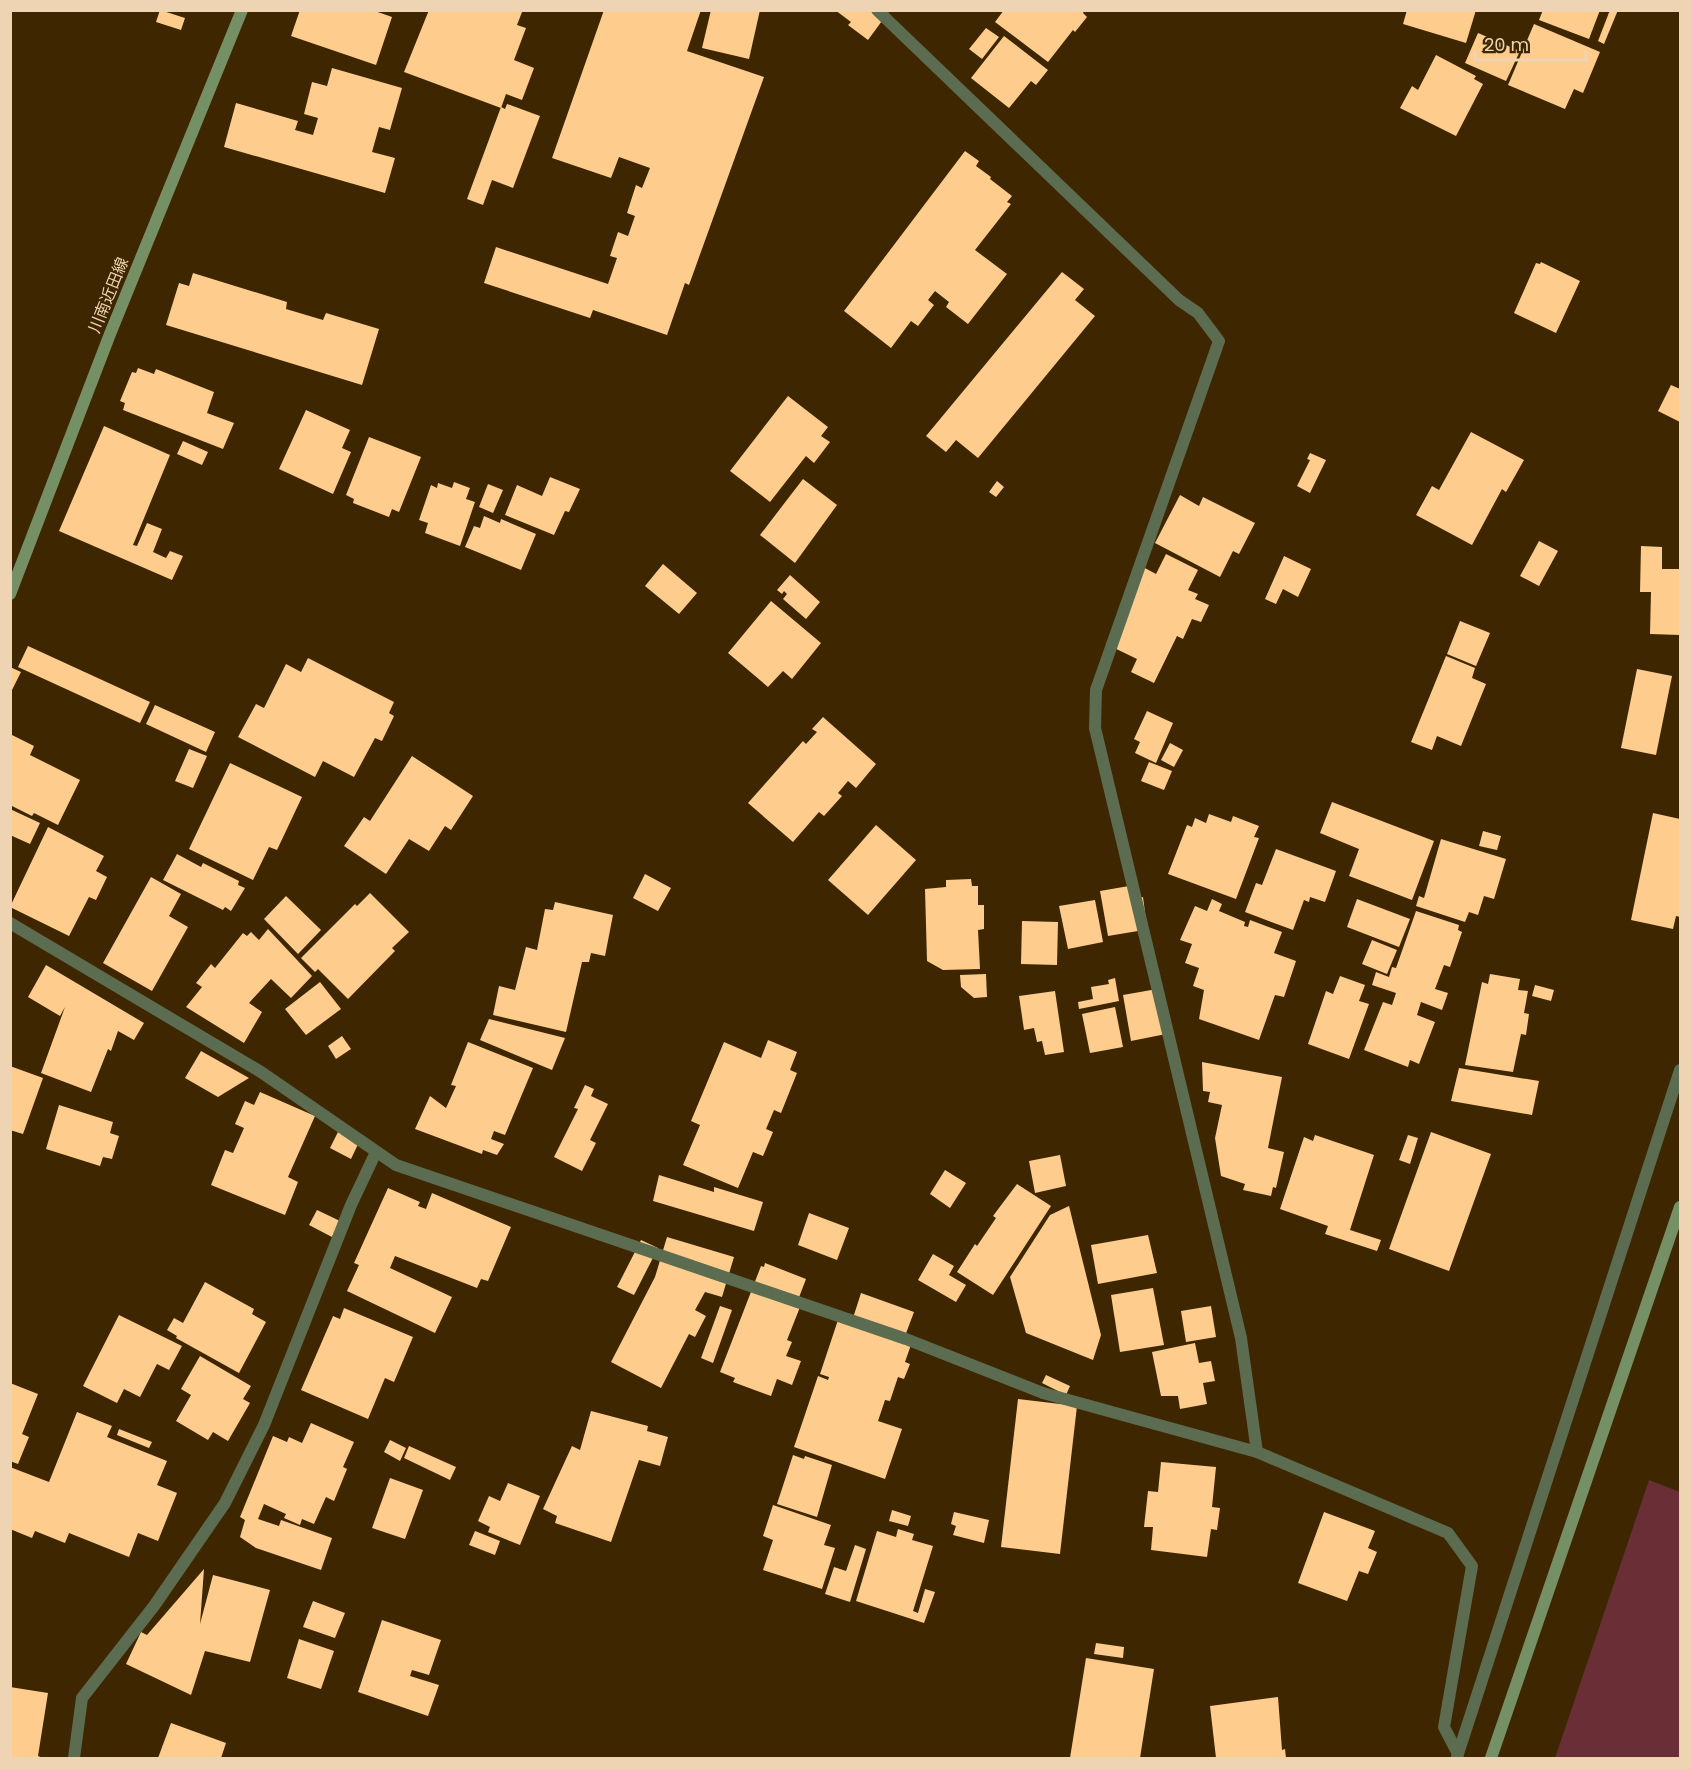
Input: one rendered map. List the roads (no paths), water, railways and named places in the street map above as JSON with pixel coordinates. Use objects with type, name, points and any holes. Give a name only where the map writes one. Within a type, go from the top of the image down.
[{"type":"main road","name":"川南近田線","points":[[10,594],[110,334],[242,10]]},
{"type":"main road","points":[[1491,1758],[1680,1207]]},
{"type":"street","points":[[877,10],[1179,300],[1198,313],[1219,341],[1096,690],[1095,728],[1241,1338],[1257,1452]]},
{"type":"street","points":[[10,923],[261,1072],[396,1165],[906,1339],[1043,1393],[1257,1452],[1448,1533],[1472,1566],[1444,1727],[1457,1756]]},
{"type":"street","points":[[1457,1756],[1680,1070]]},
{"type":"street","points":[[74,1758],[82,1698],[154,1606],[225,1503],[264,1425],[351,1205],[376,1152]]}]
